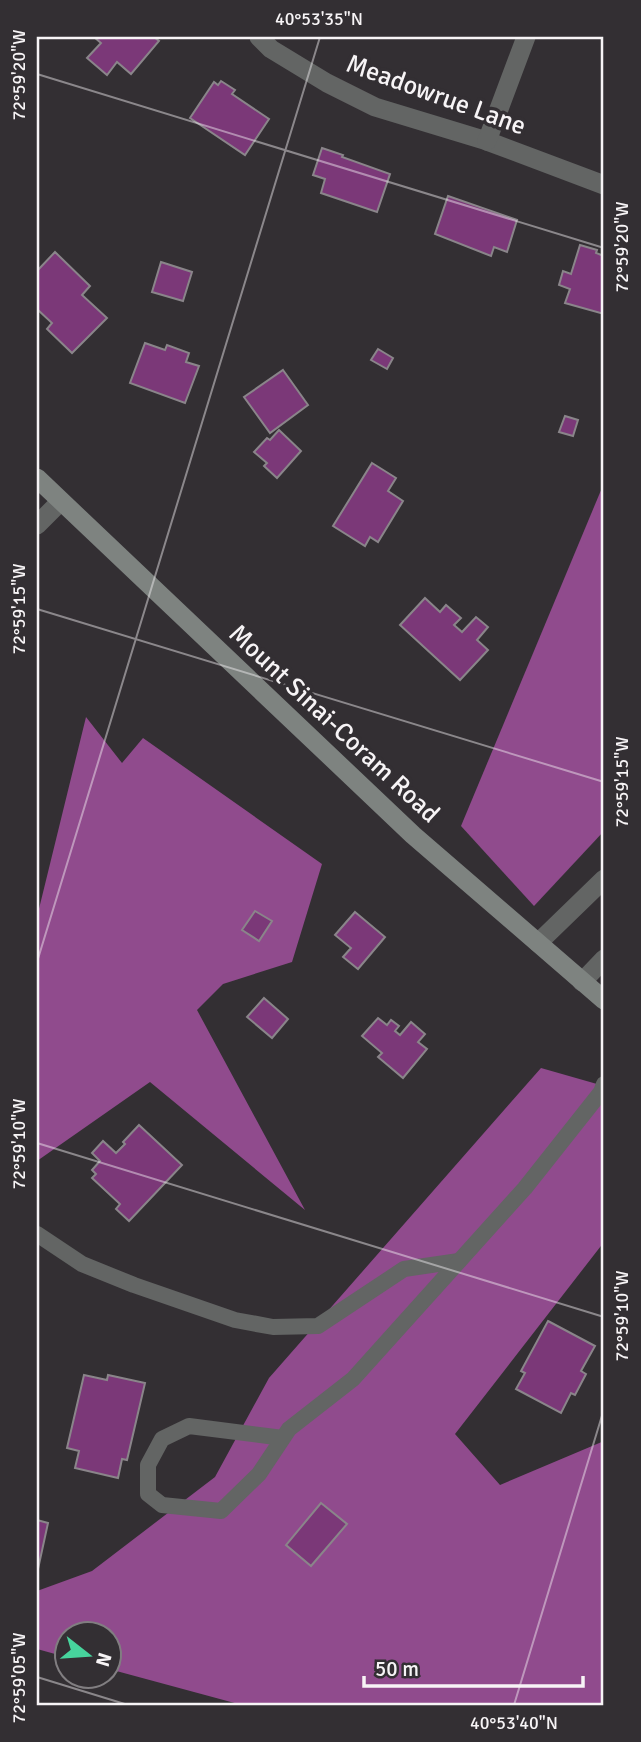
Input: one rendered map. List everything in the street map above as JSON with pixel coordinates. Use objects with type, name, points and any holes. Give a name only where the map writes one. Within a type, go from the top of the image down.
[{"type":"main road","name":"Mount Sinai-Coram Road","points":[[37,478],[413,835],[604,1000]]},
{"type":"street","name":"Meadowrue Lane","points":[[259,37],[271,49],[327,83],[375,107],[487,141],[604,185]]},
{"type":"street","points":[[487,141],[526,37]]},
{"type":"street","points":[[37,525],[60,502]]},
{"type":"street","points":[[538,943],[604,879]]},
{"type":"street","points":[[582,982],[604,959]]},
{"type":"lane","points":[[283,1438],[189,1426],[162,1439],[148,1465],[148,1494],[162,1505],[220,1511],[259,1474],[283,1438],[289,1429],[353,1379],[525,1188],[601,1093],[604,1084]]},
{"type":"lane","points":[[37,1234],[82,1264],[134,1285],[235,1320],[273,1327],[317,1326],[404,1269],[458,1261]]},
{"type":"shaded area","points":[[604,483],[604,831],[534,906],[461,826]]},
{"type":"shaded area","points":[[86,717],[122,763],[143,738],[322,864],[292,962],[223,984],[197,1010],[305,1210],[150,1082],[37,1161],[37,917]]},
{"type":"shaded area","points":[[541,1068],[604,1086],[604,1242],[455,1434],[500,1485],[604,1441],[604,1705],[242,1705],[122,1673],[122,1620],[52,1620],[52,1653],[37,1649],[37,1591],[92,1571],[215,1477],[269,1378]]},
{"type":"building","points":[[94,37],[154,37],[159,41],[131,74],[117,62],[107,75],[87,58],[101,43]]},
{"type":"building","points":[[221,81],[235,90],[232,94],[269,119],[245,155],[190,118],[214,82],[218,85]]},
{"type":"building","points":[[322,148],[390,174],[377,212],[321,193],[325,179],[313,175]]},
{"type":"building","points":[[448,196],[517,220],[507,252],[494,247],[491,256],[435,234]]},
{"type":"building","points":[[580,245],[597,250],[596,253],[604,256],[604,314],[565,303],[570,289],[559,285],[563,271],[571,274]]},
{"type":"building","points":[[55,252],[90,286],[82,295],[107,318],[72,353],[47,329],[52,323],[37,309],[37,271]]},
{"type":"building","points":[[161,262],[192,272],[183,301],[152,292]]},
{"type":"building","points":[[145,343],[165,350],[167,345],[189,353],[186,362],[199,366],[185,403],[130,383]]},
{"type":"building","points":[[378,349],[393,358],[387,369],[371,360]]},
{"type":"building","points":[[283,370],[308,405],[270,433],[244,397]]},
{"type":"building","points":[[565,416],[578,420],[573,436],[559,432]]},
{"type":"building","points":[[279,430],[301,451],[277,478],[264,466],[267,463],[254,452]]},
{"type":"building","points":[[372,463],[396,478],[388,491],[403,501],[378,542],[370,537],[365,546],[333,526]]},
{"type":"building","points":[[425,598],[440,612],[446,605],[461,618],[454,625],[462,632],[476,617],[488,627],[477,640],[488,650],[460,680],[400,625]]},
{"type":"building","points":[[255,911],[272,921],[259,941],[242,930]]},
{"type":"building","points":[[355,912],[385,937],[358,969],[343,957],[351,948],[335,935]]},
{"type":"building","points":[[264,998],[288,1019],[272,1038],[247,1017]]},
{"type":"building","points":[[378,1018],[387,1025],[391,1020],[399,1026],[395,1031],[400,1035],[411,1022],[425,1034],[418,1042],[427,1049],[403,1078],[378,1057],[382,1053],[362,1036]]},
{"type":"building","points":[[139,1125],[182,1165],[129,1221],[116,1209],[120,1204],[92,1178],[96,1174],[92,1170],[100,1161],[92,1153],[103,1141],[116,1153]]},
{"type":"building","points":[[548,1321],[595,1346],[581,1371],[586,1374],[575,1395],[571,1393],[561,1413],[516,1389],[525,1373],[521,1371]]},
{"type":"building","points":[[84,1375],[107,1380],[108,1375],[145,1383],[127,1460],[122,1459],[118,1478],[75,1468],[79,1451],[67,1448]]},
{"type":"building","points":[[321,1503],[347,1524],[311,1566],[286,1545]]},
{"type":"building","points":[[37,1520],[48,1523],[38,1569],[37,1569]]}]
